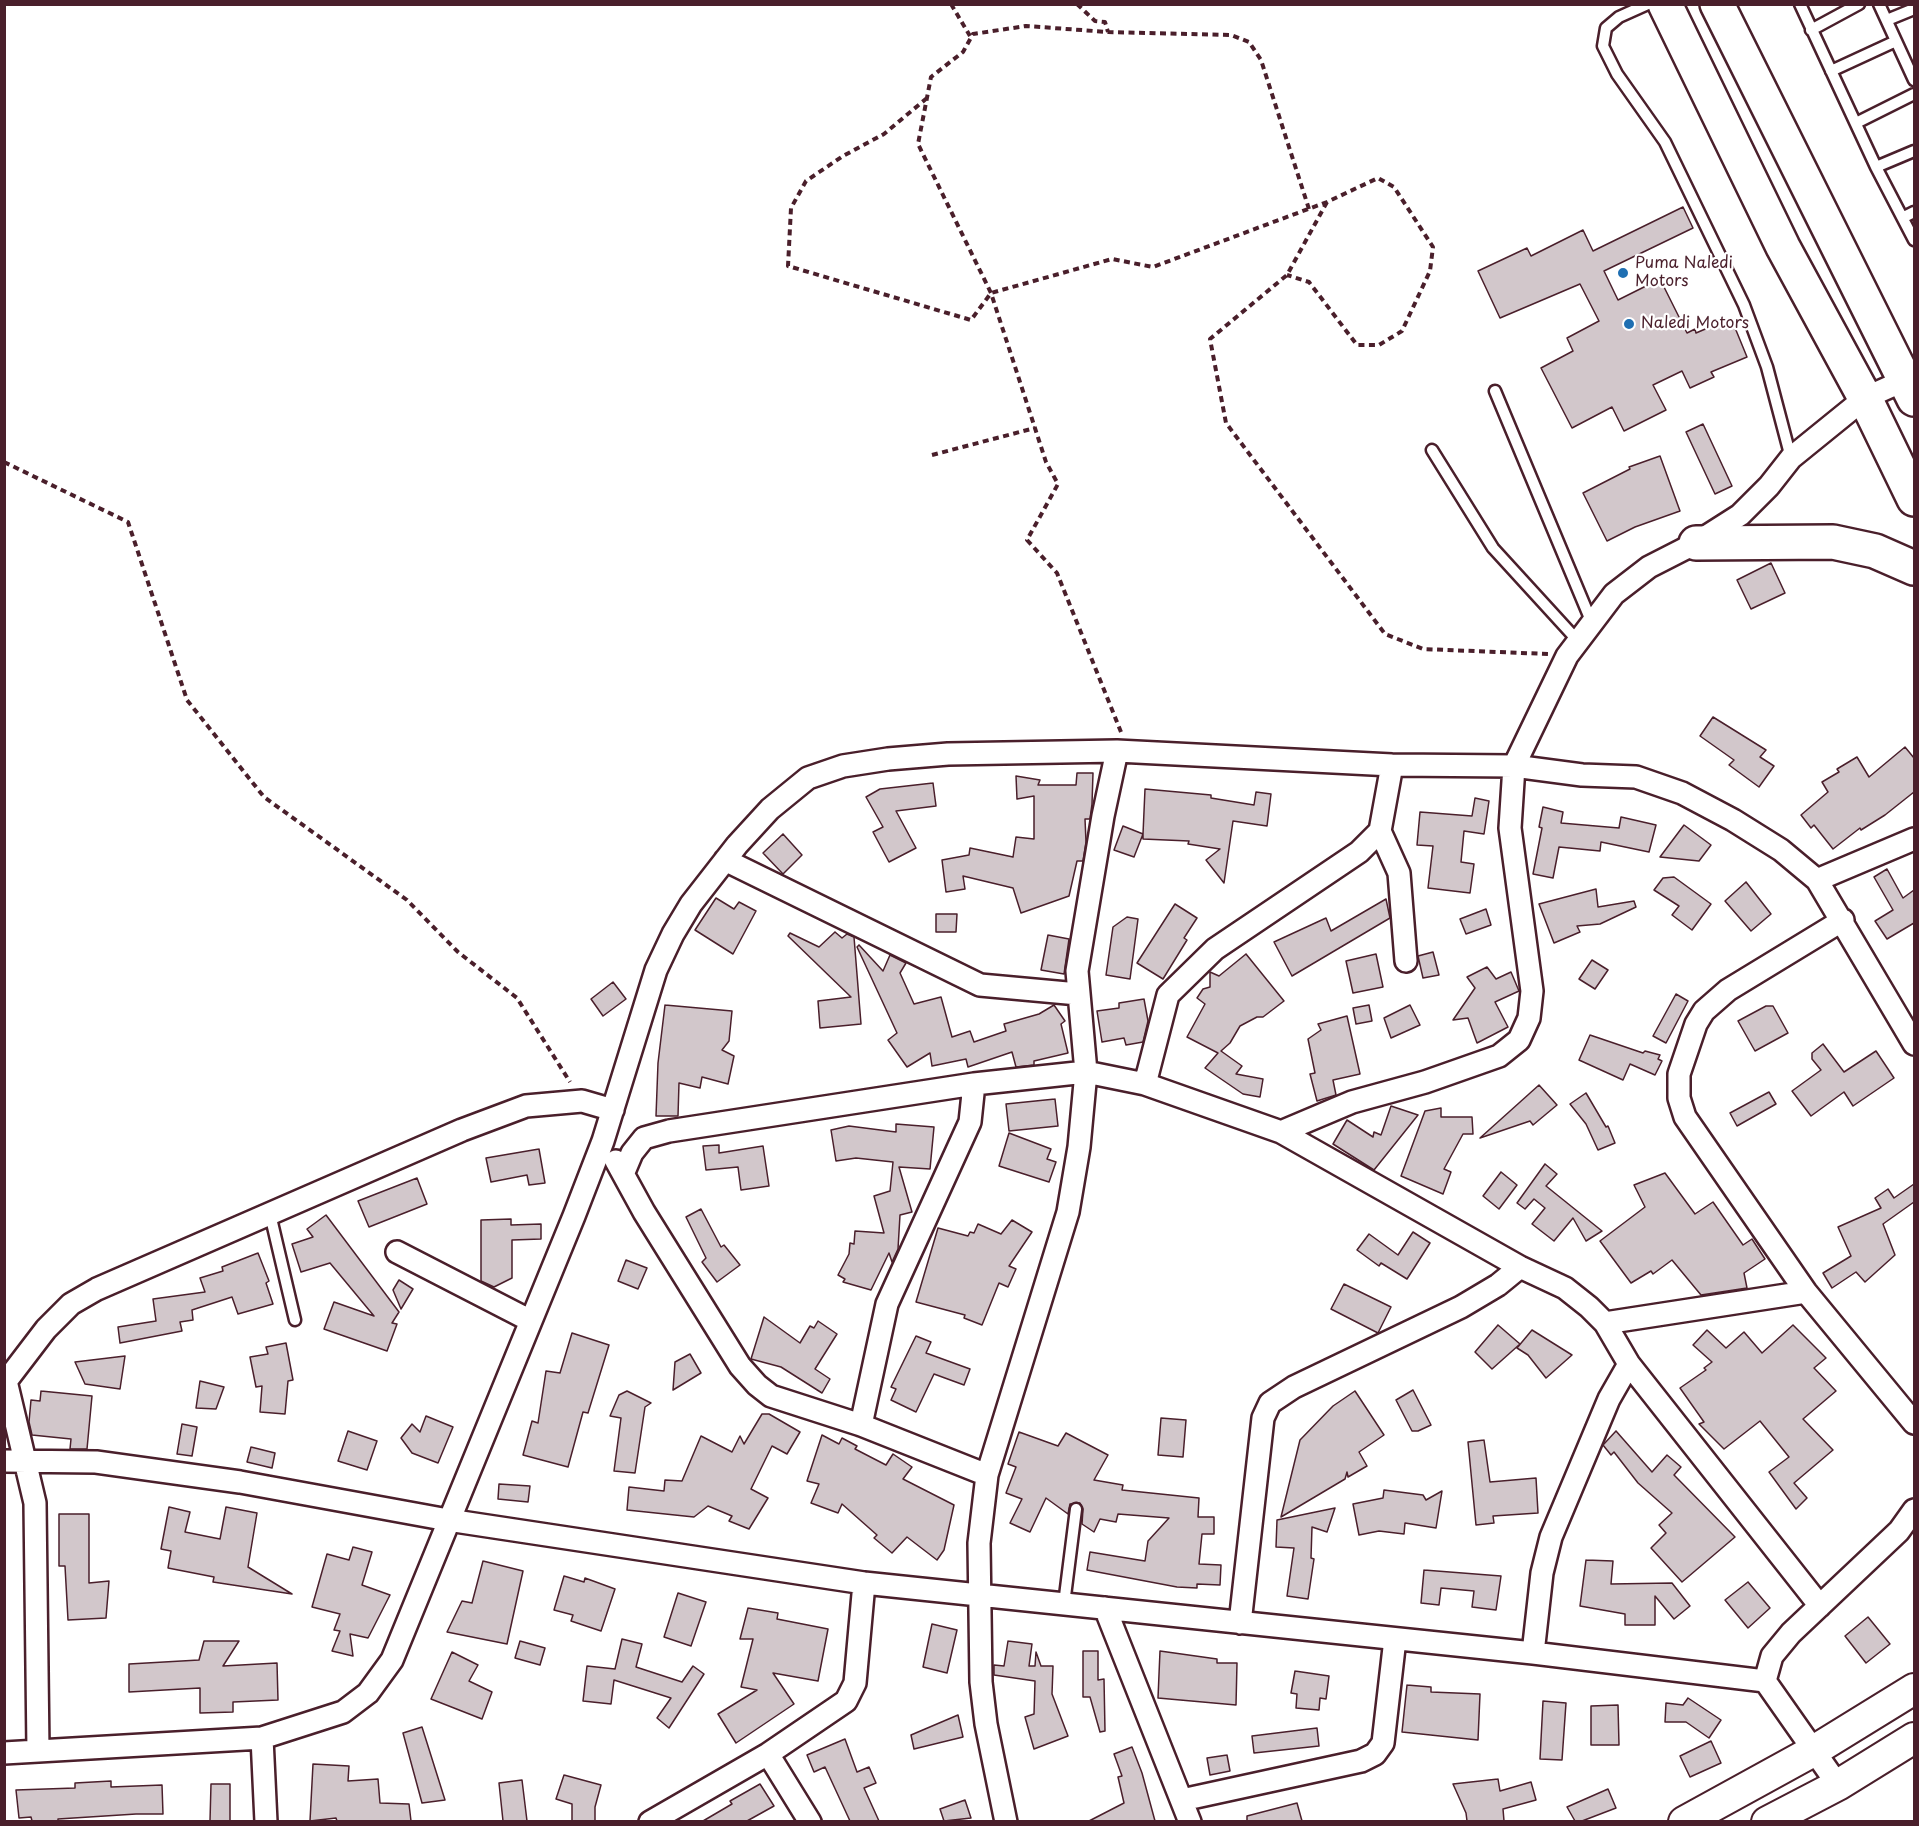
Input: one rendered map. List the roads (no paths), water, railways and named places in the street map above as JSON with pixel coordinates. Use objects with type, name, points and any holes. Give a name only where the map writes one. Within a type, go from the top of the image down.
[{"type":"highway","points":[[1665,4],[1783,247],[1865,398],[1914,499]]},
{"type":"highway","points":[[1717,4],[1911,385]]},
{"type":"highway","points":[[1696,543],[1833,542],[1875,551],[1914,568]]},
{"type":"main road","points":[[1684,1821],[1815,1750],[1914,1689]]},
{"type":"main road","points":[[1767,1821],[1838,1785],[1914,1738]]},
{"type":"street","points":[[1281,1132],[1352,1102],[1498,1056],[1519,1040],[1529,1018],[1532,991],[1510,828],[1514,765],[1573,648],[1614,594],[1649,567],[1696,543],[1740,515],[1769,486],[1791,458],[1865,398],[1911,385]]},
{"type":"street","points":[[1006,1821],[986,1725],[981,1683],[979,1543],[987,1475],[1068,1212],[1079,1147],[1086,1072],[1077,971],[1103,816],[1123,751]]},
{"type":"street","points":[[4,1753],[262,1738],[343,1712],[368,1693],[392,1660],[603,1141],[656,970],[685,914],[725,860],[770,808],[808,778],[843,766],[888,759],[948,754],[1123,751],[1392,765],[1514,765],[1582,775],[1636,777],[1682,793],[1732,820],[1781,850],[1817,880],[1844,920],[1914,1044]]},
{"type":"street","points":[[1392,765],[1380,831],[1399,873],[1406,961]]},
{"type":"street","points":[[1145,1084],[1168,995],[1188,973],[1215,949],[1359,852],[1380,831]]},
{"type":"street","points":[[1817,880],[1914,839]]},
{"type":"street","points":[[725,860],[980,985],[1078,994]]},
{"type":"street","points":[[1844,920],[1728,990],[1704,1011],[1696,1024],[1680,1074],[1678,1098],[1685,1117],[1806,1292],[1914,1423]]},
{"type":"street","points":[[624,1172],[632,1153],[644,1138],[669,1131],[974,1084],[1086,1072],[1145,1084],[1281,1132],[1520,1267],[1565,1288],[1589,1307],[1605,1323],[1629,1364],[1820,1606]]},
{"type":"street","points":[[861,1425],[887,1304],[970,1122],[974,1084]]},
{"type":"street","points":[[38,1751],[35,1503],[27,1460],[5,1383],[46,1329],[71,1304],[97,1289],[462,1130],[526,1106],[582,1101],[613,1110]]},
{"type":"street","points":[[603,1141],[624,1172],[668,1251],[740,1366],[757,1385],[771,1396],[861,1425],[987,1475]]},
{"type":"street","points":[[397,1252],[531,1321]]},
{"type":"street","points":[[1240,1623],[1263,1418],[1270,1403],[1294,1387],[1461,1307],[1498,1285],[1520,1267]]},
{"type":"street","points":[[1605,1323],[1806,1292]]},
{"type":"street","points":[[1533,1653],[1542,1574],[1551,1537],[1609,1400],[1629,1364]]},
{"type":"street","points":[[4,1461],[96,1462],[240,1482],[448,1520],[864,1583],[1533,1653],[1765,1682],[1838,1785]]},
{"type":"street","points":[[1765,1682],[1772,1656],[1791,1633],[1899,1531],[1914,1510]]},
{"type":"street","points":[[650,1821],[768,1754],[846,1701],[855,1683],[864,1583]]},
{"type":"street","points":[[1105,1608],[1190,1821]]},
{"type":"street","points":[[1182,1800],[1360,1761],[1375,1754],[1383,1743],[1395,1638]]},
{"type":"street","points":[[262,1738],[266,1821]]},
{"type":"street","points":[[768,1754],[810,1821]]},
{"type":"lane","points":[[1648,4],[1619,17],[1606,28],[1603,46],[1617,74],[1665,142],[1744,305],[1767,367],[1791,458]]},
{"type":"lane","points":[[1800,4],[1810,30],[1832,71],[1876,167],[1914,240]]},
{"type":"lane","points":[[1810,30],[1859,4]]},
{"type":"lane","points":[[1879,4],[1914,76]]},
{"type":"lane","points":[[1887,20],[1914,9]]},
{"type":"lane","points":[[1832,71],[1896,41]]},
{"type":"lane","points":[[1856,123],[1914,94]]},
{"type":"lane","points":[[1876,167],[1914,151]]},
{"type":"lane","points":[[1904,217],[1914,212]]},
{"type":"lane","points":[[1495,391],[1592,623]]},
{"type":"lane","points":[[1432,450],[1493,548],[1573,648]]},
{"type":"lane","points":[[270,1214],[295,1320]]},
{"type":"lane","points":[[1064,1604],[1076,1509]]},
{"type":"place","name":"Puma Naledi Motors","points":[[1623,273]]},
{"type":"place","name":"Naledi Motors","points":[[1629,324]]}]
